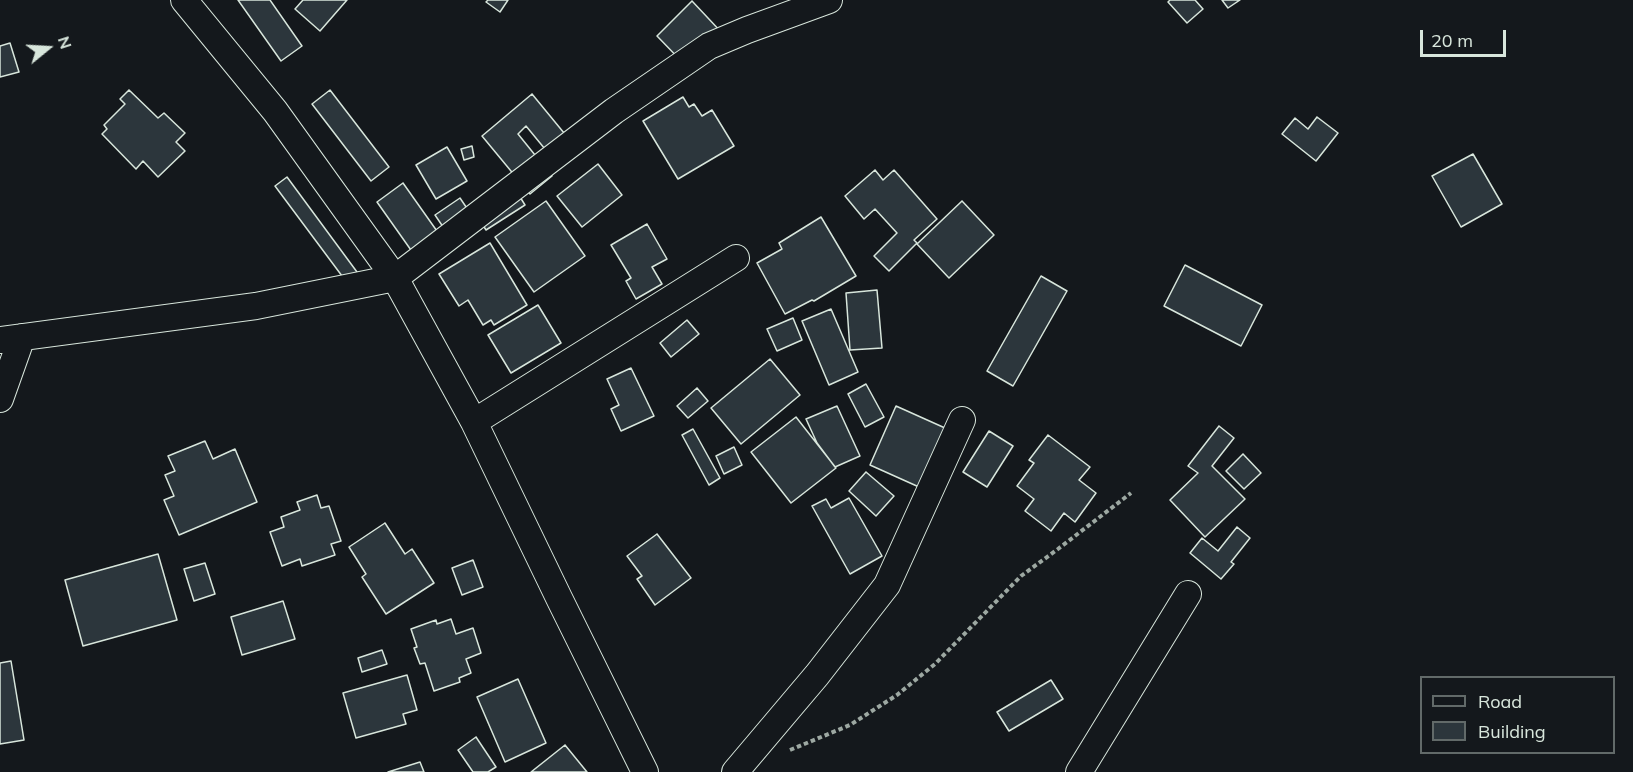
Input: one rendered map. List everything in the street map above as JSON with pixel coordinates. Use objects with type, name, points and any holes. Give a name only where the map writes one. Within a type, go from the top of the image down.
[{"type":"street","points":[[184,0],[275,111],[395,278],[474,422],[645,772]]},
{"type":"street","points":[[0,399],[11,338],[256,306],[395,278],[614,111],[709,46],[829,0]]},
{"type":"street","points":[[474,422],[736,258]]},
{"type":"street","points":[[735,772],[817,675],[887,585],[962,420]]},
{"type":"street","points":[[1080,772],[1188,594]]},
{"type":"path","points":[[788,750],[850,725],[897,695],[935,664],[1021,576],[1131,493]]},
{"type":"building","points":[[238,0],[270,0],[302,46],[281,61]]},
{"type":"building","points":[[303,0],[347,0],[320,31],[295,9]]},
{"type":"building","points":[[488,0],[508,0],[500,12],[486,2]]},
{"type":"building","points":[[1170,0],[1195,0],[1203,9],[1187,23],[1168,2]]},
{"type":"building","points":[[1222,0],[1240,0],[1228,8]]},
{"type":"building","points":[[692,1],[723,34],[688,68],[657,36]]},
{"type":"building","points":[[10,43],[19,72],[0,77],[0,46]]},
{"type":"building","points":[[129,90],[158,118],[164,113],[185,133],[176,142],[185,151],[158,177],[143,161],[136,169],[102,134],[107,129],[104,125],[125,104],[120,99]]},
{"type":"building","points":[[330,90],[389,167],[371,181],[312,104]]},
{"type":"building","points":[[532,94],[578,150],[559,166],[526,126],[518,134],[552,176],[530,194],[482,136]]},
{"type":"building","points":[[683,97],[689,107],[694,104],[702,116],[712,110],[734,146],[678,179],[643,121]]},
{"type":"building","points":[[1317,117],[1338,133],[1316,161],[1282,134],[1295,118],[1308,129]]},
{"type":"building","points":[[472,146],[474,157],[464,160],[461,149]]},
{"type":"building","points":[[447,147],[467,181],[436,199],[416,165]]},
{"type":"building","points":[[1473,154],[1502,204],[1461,227],[1432,176]]},
{"type":"building","points":[[598,164],[622,195],[582,227],[557,196]]},
{"type":"building","points":[[875,170],[883,180],[894,170],[937,219],[914,240],[917,243],[889,271],[874,256],[897,233],[875,209],[864,219],[845,196]]},
{"type":"building","points":[[287,177],[357,272],[345,280],[275,186]]},
{"type":"building","points":[[403,183],[444,241],[418,260],[377,202]]},
{"type":"building","points":[[512,184],[525,205],[486,230],[473,209]]},
{"type":"building","points":[[460,198],[481,229],[456,246],[435,215]]},
{"type":"building","points":[[546,201],[585,256],[534,292],[495,237]]},
{"type":"building","points":[[962,201],[994,235],[949,278],[917,244]]},
{"type":"building","points":[[821,217],[856,276],[814,301],[785,314],[757,263],[782,249],[779,243]]},
{"type":"building","points":[[647,224],[667,259],[652,267],[662,284],[636,299],[626,281],[631,278],[611,245]]},
{"type":"building","points":[[490,243],[527,305],[494,325],[491,320],[483,325],[468,300],[459,306],[439,274]]},
{"type":"building","points":[[1185,265],[1262,305],[1241,346],[1164,306]]},
{"type":"building","points":[[1041,276],[1067,291],[1013,386],[987,371]]},
{"type":"building","points":[[877,290],[882,348],[850,350],[846,293]]},
{"type":"building","points":[[538,305],[561,343],[511,373],[488,335]]},
{"type":"building","points":[[831,309],[858,372],[829,385],[802,321]]},
{"type":"building","points":[[793,318],[802,340],[777,351],[767,329]]},
{"type":"building","points":[[687,320],[699,334],[671,357],[660,343]]},
{"type":"building","points":[[770,359],[800,395],[741,444],[711,408]]},
{"type":"building","points":[[631,368],[654,416],[621,431],[611,409],[619,405],[607,379]]},
{"type":"building","points":[[866,384],[884,417],[865,427],[848,394]]},
{"type":"building","points":[[697,388],[708,401],[688,418],[677,406]]},
{"type":"building","points":[[837,406],[860,456],[835,467],[817,443],[806,419]]},
{"type":"building","points":[[896,406],[945,428],[919,487],[870,465]]},
{"type":"building","points":[[796,417],[836,468],[791,503],[751,452]]},
{"type":"building","points":[[1219,426],[1234,438],[1212,466],[1245,499],[1205,537],[1170,500],[1198,473],[1188,466]]},
{"type":"building","points":[[693,429],[720,478],[709,485],[682,435]]},
{"type":"building","points":[[989,431],[1013,446],[987,487],[963,472]]},
{"type":"building","points":[[1048,435],[1090,467],[1079,480],[1096,493],[1075,522],[1064,513],[1051,531],[1025,511],[1034,499],[1017,486],[1034,463],[1029,460]]},
{"type":"building","points":[[205,441],[213,459],[235,449],[257,502],[179,535],[164,500],[174,496],[165,475],[175,471],[168,456]]},
{"type":"building","points":[[734,447],[742,465],[724,474],[716,456]]},
{"type":"building","points":[[1243,454],[1261,473],[1244,489],[1226,471]]},
{"type":"building","points":[[866,472],[894,496],[876,516],[849,491]]},
{"type":"building","points":[[317,495],[321,508],[329,506],[341,541],[331,544],[335,555],[302,566],[300,559],[282,566],[270,532],[284,527],[281,517],[300,510],[297,502]]},
{"type":"building","points":[[849,498],[882,556],[850,574],[812,506],[826,499],[831,508]]},
{"type":"building","points":[[385,523],[405,554],[412,549],[434,583],[386,614],[362,577],[366,574],[349,547]]},
{"type":"building","points":[[1237,527],[1250,538],[1231,562],[1234,564],[1221,579],[1190,553],[1202,538],[1218,551]]},
{"type":"building","points":[[657,534],[691,578],[655,605],[637,579],[642,576],[627,556]]},
{"type":"building","points":[[158,554],[177,620],[83,646],[65,580]]},
{"type":"building","points":[[473,560],[483,587],[462,595],[452,568]]},
{"type":"building","points":[[205,563],[215,594],[194,601],[184,569]]},
{"type":"building","points":[[283,601],[295,639],[242,655],[231,617]]},
{"type":"building","points":[[451,619],[456,634],[473,628],[481,653],[466,659],[471,673],[459,678],[460,682],[434,691],[425,663],[420,664],[414,648],[417,647],[411,629],[436,620],[437,624]]},
{"type":"building","points":[[382,650],[387,664],[362,672],[358,658]]},
{"type":"building","points":[[11,661],[24,740],[0,744],[0,663]]},
{"type":"building","points":[[407,675],[417,710],[403,714],[406,724],[356,738],[343,693]]},
{"type":"building","points":[[518,679],[546,743],[505,762],[477,697]]},
{"type":"building","points":[[1051,680],[1063,699],[1009,731],[997,712]]},
{"type":"building","points":[[476,737],[496,767],[488,772],[473,772],[458,750]]},
{"type":"building","points":[[565,745],[587,772],[531,772]]},
{"type":"building","points":[[420,762],[424,772],[388,772]]}]
